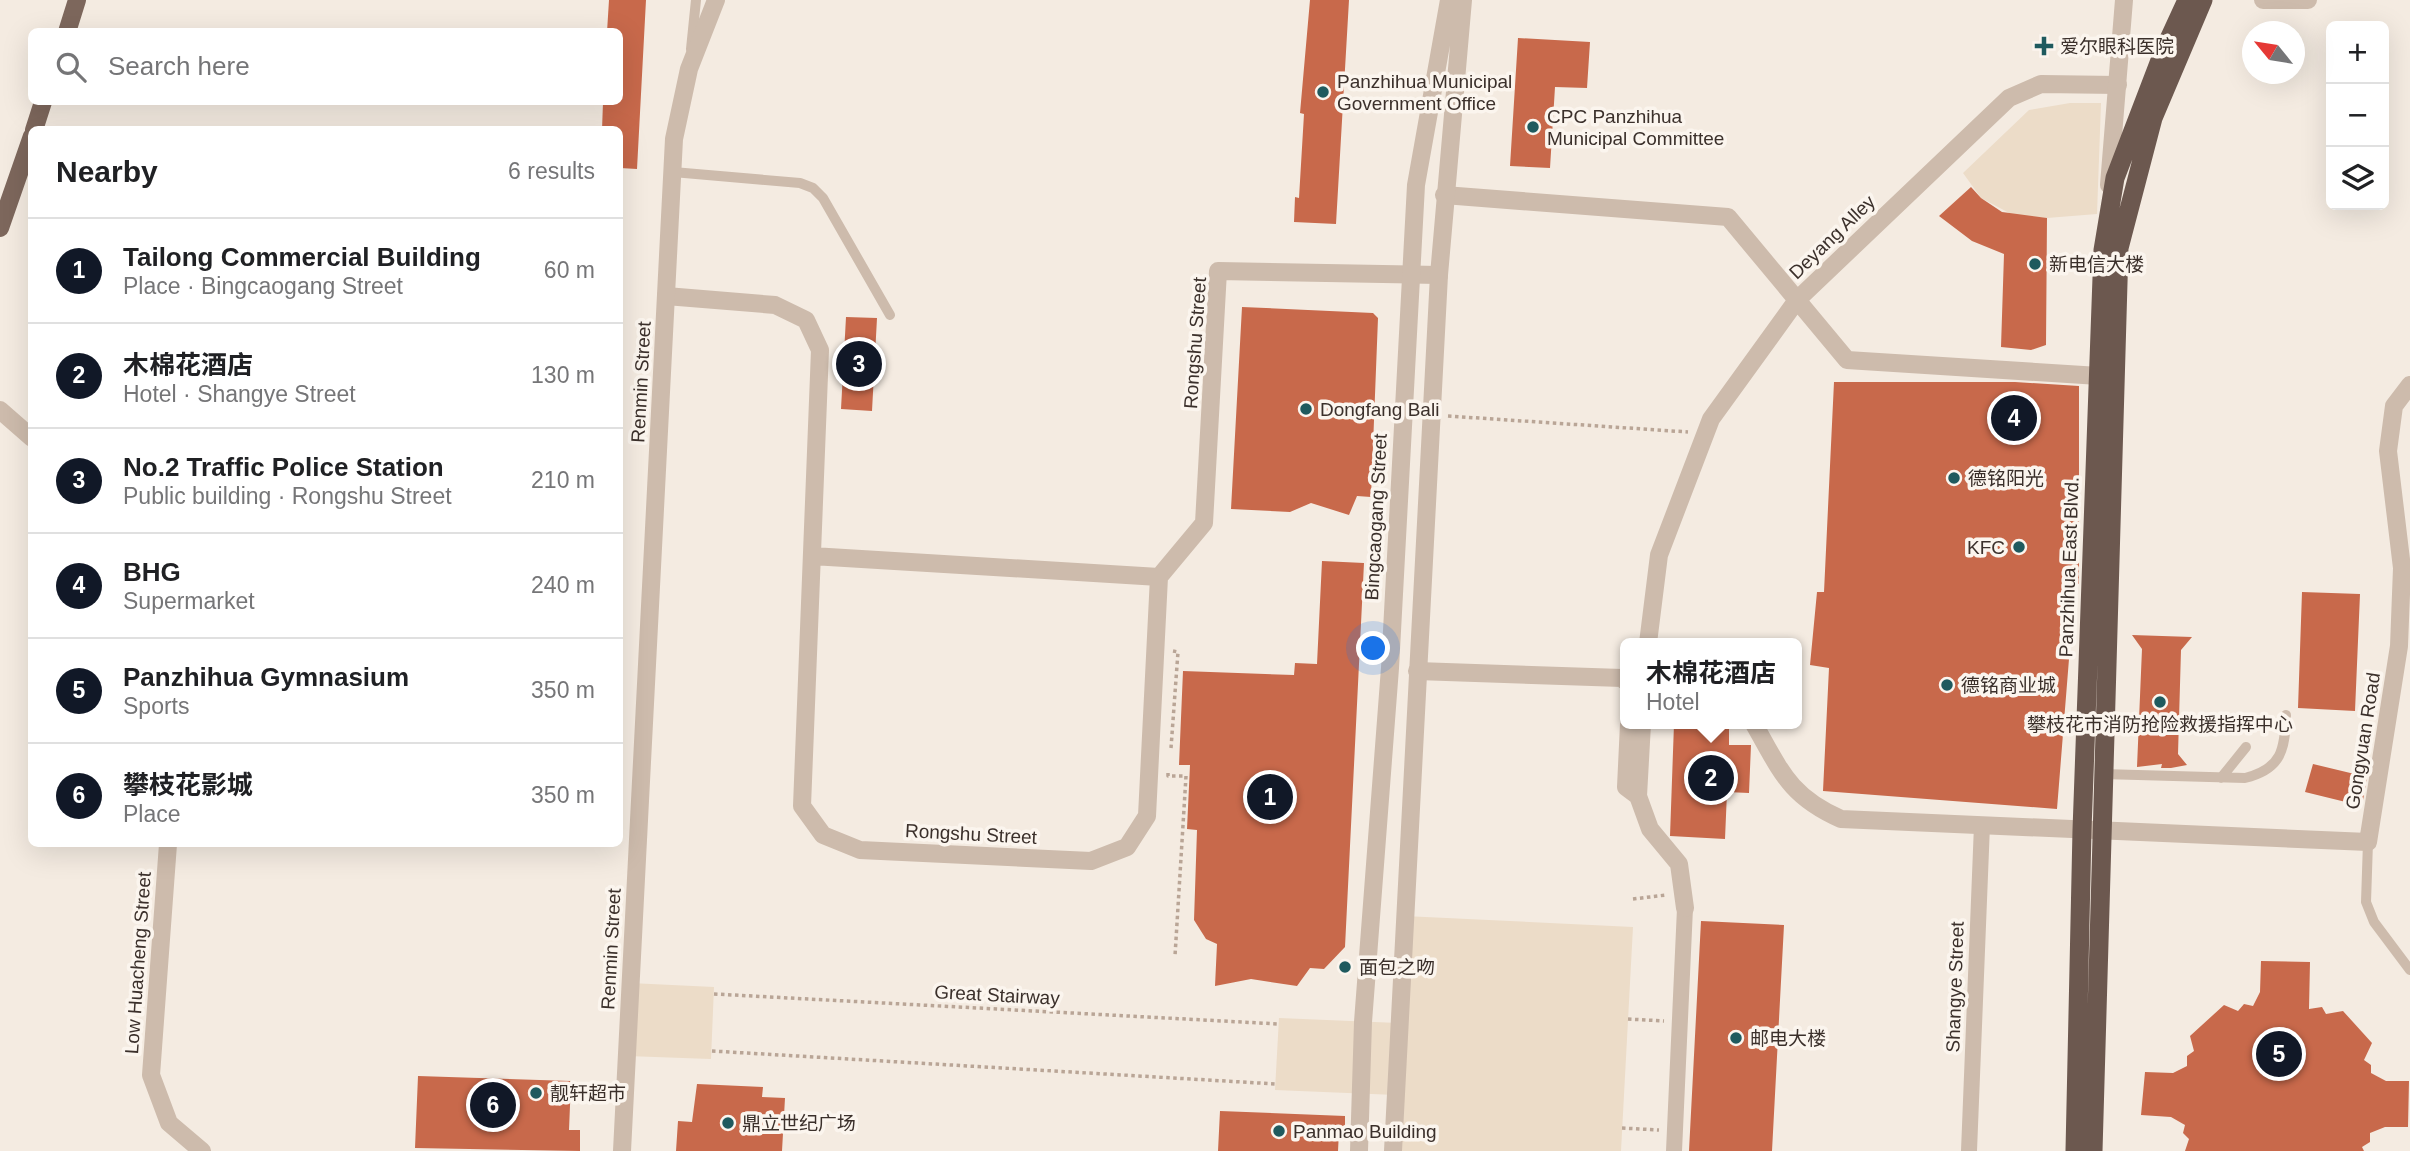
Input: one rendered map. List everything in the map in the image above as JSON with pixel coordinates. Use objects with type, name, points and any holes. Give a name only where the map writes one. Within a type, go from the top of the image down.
[{"type":"highway","name":"Panzhihua East Blvd.","points":[[2094,773],[2098,376],[2103,250],[2115,178],[2164,50],[2187,0]]},
{"type":"highway","name":"Panzhihua East Blvd.","points":[[2075,1151],[2119,248],[2154,118],[2203,0]]},
{"type":"highway","name":"Panzhihua East Blvd.","points":[[2092,830],[2093,1151]]},
{"type":"main road","points":[[68,28],[78,0]]},
{"type":"main road","points":[[35,126],[42,105]]},
{"type":"main road","points":[[0,228],[28,148]]},
{"type":"street","name":"Renmin Street","points":[[622,1151],[674,139],[689,69],[716,0]]},
{"type":"street","name":"Bingcaogang Street","points":[[1359,1151],[1364,1010],[1390,668],[1409,275],[1416,185],[1449,0]]},
{"type":"street","points":[[1393,1151],[1439,275],[1463,0]]},
{"type":"street","points":[[1457,64],[1472,0]]},
{"type":"street","points":[[2103,250],[2124,0]]},
{"type":"street","points":[[2263,0],[2308,0]]},
{"type":"street","name":"Deyang Alley","points":[[1444,195],[1728,217],[1797,300],[2009,98],[2041,85],[2118,85]]},
{"type":"street","name":"Rongshu Street","points":[[666,296],[775,305],[806,320],[820,351],[802,806],[823,835],[860,850],[1091,860],[1127,847],[1147,817],[1159,577],[1204,523],[1219,271],[1439,275]]},
{"type":"street","points":[[1649,638],[1659,555],[1704,433],[1797,300],[1846,360],[2098,376]]},
{"type":"street","name":"Gongyuan Road","points":[[2368,842],[2399,646],[2402,568],[2388,451],[2394,406],[2410,385]]},
{"type":"street","points":[[0,410],[28,434]]},
{"type":"street","points":[[812,556],[1159,577]]},
{"type":"street","points":[[1418,671],[1620,678]]},
{"type":"street","points":[[1629,729],[1626,787],[1638,796]]},
{"type":"street","points":[[1642,729],[1638,796],[1650,829],[1679,864],[1685,908],[1674,1151]]},
{"type":"street","points":[[1757,729],[1792,788],[1813,807],[1841,819],[2368,842]]},
{"type":"street","name":"Shangye Street","points":[[1969,1151],[1982,825]]},
{"type":"street","name":"Low Huacheng Street","points":[[168,847],[150,1075],[169,1123],[202,1151]]},
{"type":"lane","points":[[689,69],[696,0]]},
{"type":"lane","points":[[673,172],[800,183],[813,188],[823,198],[890,315]]},
{"type":"lane","points":[[2094,773],[2221,778],[2260,775],[2273,766],[2285,740],[2286,715]]},
{"type":"lane","points":[[2221,778],[2246,747]]},
{"type":"lane","points":[[2368,842],[2366,902],[2374,922],[2410,970]]},
{"type":"path","points":[[1431,415],[1704,433]]},
{"type":"path","points":[[1155,649],[1178,652],[1170,748]]},
{"type":"path","points":[[1169,762],[1168,776],[1186,776],[1175,956]]},
{"type":"path","name":"Great Stairway","points":[[714,995],[1279,1024]]},
{"type":"path","points":[[1628,1019],[1680,1022]]},
{"type":"path","points":[[712,1051],[1276,1084]]},
{"type":"path","points":[[1622,1128],[1675,1131]]},
{"type":"shaded area","points":[[2070,103],[2101,103],[2097,214],[2047,218],[2013,215],[1981,198],[1963,173],[2029,110]]},
{"type":"shaded area","points":[[1404,916],[1633,927],[1621,1151],[1393,1151],[1396,1095],[1275,1090],[1279,1018],[1398,1023]]},
{"type":"shaded area","points":[[630,983],[714,987],[711,1059],[627,1056]]},
{"type":"building","points":[[609,0],[646,0],[637,169],[623,168],[623,126],[602,126],[603,105],[623,105],[623,28],[607,28]]},
{"type":"building","name":"Panzhihua Municipal Government Office","points":[[1310,0],[1349,0],[1336,224],[1294,222],[1295,197],[1299,198],[1304,114],[1300,113]]},
{"type":"building","name":"CPC Panzhihua Municipal Committee","points":[[1518,38],[1590,42],[1587,88],[1555,87],[1550,168],[1510,166]]},
{"type":"building","name":"新电信大楼","points":[[1971,187],[1981,198],[2002,212],[2047,218],[2046,345],[2031,350],[2001,347],[2004,254],[1972,241],[1939,216]]},
{"type":"building","name":"Dongfang Bali","points":[[1242,307],[1373,313],[1378,318],[1371,497],[1357,496],[1349,515],[1311,503],[1290,512],[1231,509]]},
{"type":"building","points":[[846,317],[877,318],[872,411],[841,409]]},
{"type":"building","points":[[1834,382],[2015,382],[2079,386],[2079,584],[2075,584],[2057,809],[1823,791],[1829,668],[1810,665],[1817,592],[1824,592]]},
{"type":"building","points":[[1322,561],[1364,563],[1345,947],[1324,969],[1310,968],[1297,986],[1251,979],[1215,986],[1217,944],[1206,939],[1194,920],[1197,830],[1187,829],[1190,765],[1179,765],[1183,671],[1294,675],[1295,663],[1317,664]]},
{"type":"building","points":[[2302,592],[2360,594],[2355,711],[2298,708]]},
{"type":"building","name":"攀枝花市消防抢险救援指挥中心","points":[[2132,635],[2192,637],[2181,650],[2178,754],[2187,765],[2171,768],[2161,768],[2162,764],[2137,767],[2142,649]]},
{"type":"building","points":[[1674,729],[1729,729],[1729,745],[1751,745],[1749,793],[1727,792],[1725,839],[1670,836]]},
{"type":"building","points":[[2313,764],[2367,777],[2362,806],[2305,792]]},
{"type":"building","name":"邮电大楼","points":[[1701,921],[1784,925],[1772,1151],[1689,1151]]},
{"type":"building","points":[[2261,961],[2310,962],[2309,1009],[2322,1007],[2326,1014],[2343,1011],[2372,1043],[2364,1060],[2371,1065],[2371,1073],[2386,1081],[2409,1081],[2408,1127],[2385,1127],[2370,1133],[2370,1142],[2362,1147],[2364,1151],[2185,1151],[2189,1139],[2183,1133],[2185,1125],[2171,1117],[2141,1115],[2145,1072],[2173,1073],[2187,1066],[2187,1056],[2194,1051],[2190,1036],[2224,1005],[2238,1011],[2244,1004],[2253,1006],[2260,992]]},
{"type":"building","points":[[418,1076],[571,1081],[569,1130],[580,1130],[580,1151],[415,1148]]},
{"type":"building","name":"鼎立世纪广场","points":[[697,1084],[763,1087],[762,1097],[785,1098],[782,1151],[676,1151],[678,1121],[692,1122]]},
{"type":"building","name":"Panmao Building","points":[[1220,1111],[1345,1116],[1345,1131],[1339,1131],[1338,1151],[1218,1151]]},
{"type":"place","name":"爱尔眼科医院","points":[[2044,46]]},
{"type":"place","name":"Panzhihua Municipal Government Office","points":[[1323,92]]},
{"type":"place","name":"CPC Panzhihua Municipal Committee","points":[[1533,127]]},
{"type":"place","name":"新电信大楼","points":[[2035,264]]},
{"type":"place","name":"No.2 Traffic Police Station","points":[[859,364]]},
{"type":"place","name":"Dongfang Bali","points":[[1306,409]]},
{"type":"place","name":"BHG","points":[[2014,418]]},
{"type":"place","name":"德铭阳光","points":[[1954,478]]},
{"type":"place","name":"KFC","points":[[2019,547]]},
{"type":"place","name":"德铭商业城","points":[[1947,685]]},
{"type":"place","name":"攀枝花市消防抢险救援指挥中心","points":[[2160,702]]},
{"type":"place","name":"木棉花酒店","points":[[1711,778]]},
{"type":"place","name":"Tailong Commercial Building","points":[[1270,797]]},
{"type":"place","name":"面包之吻","points":[[1345,967]]},
{"type":"place","name":"邮电大楼","points":[[1736,1038]]},
{"type":"place","name":"Panzhihua Gymnasium","points":[[2279,1054]]},
{"type":"place","name":"靓轩超市","points":[[536,1093]]},
{"type":"place","name":"攀枝花影城","points":[[493,1105]]},
{"type":"place","name":"鼎立世纪广场","points":[[728,1123]]},
{"type":"place","name":"Panmao Building","points":[[1279,1131]]}]
